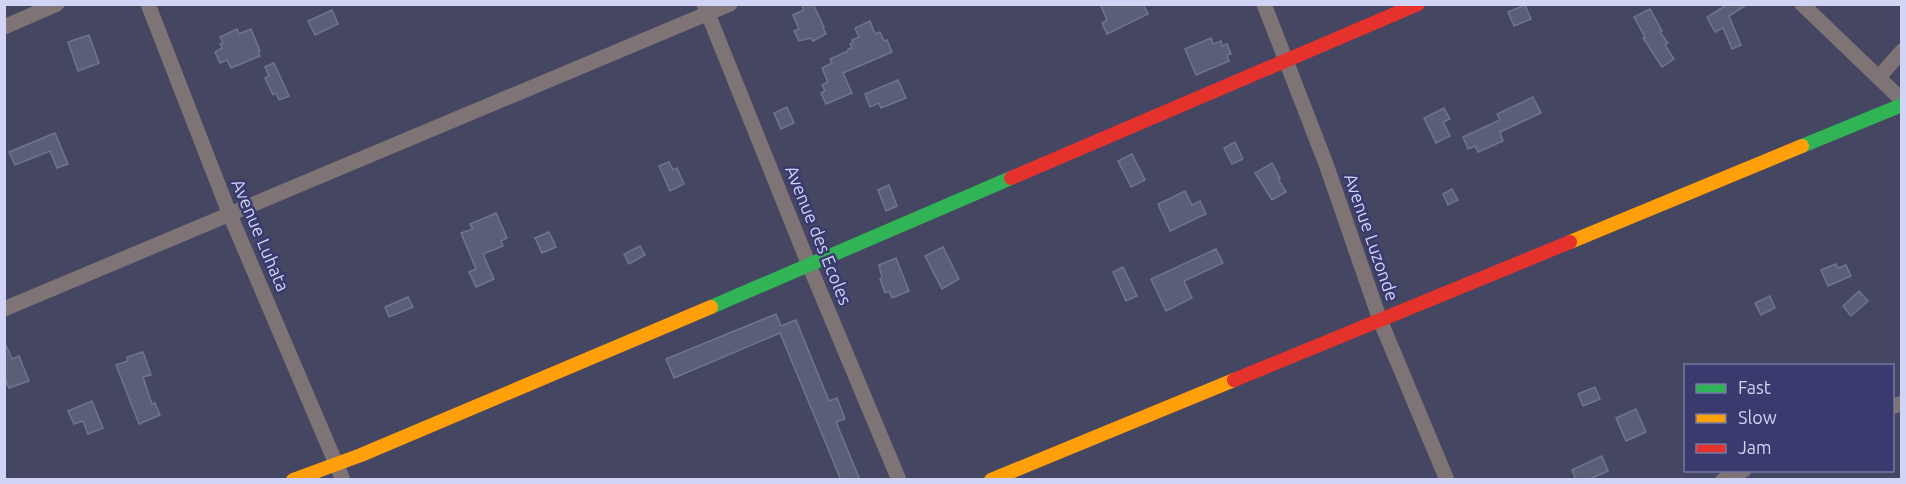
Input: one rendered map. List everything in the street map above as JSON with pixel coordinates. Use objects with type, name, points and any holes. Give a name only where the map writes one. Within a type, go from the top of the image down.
[{"type":"street","points":[[4,27],[57,4]]},
{"type":"street","name":"Avenue Luhata","points":[[148,4],[230,214],[343,480]]},
{"type":"street","points":[[4,309],[706,9],[730,4]]},
{"type":"street","name":"Avenue Luzonde","points":[[1264,4],[1326,164],[1380,320],[1447,480]]},
{"type":"street","points":[[293,480],[361,455],[582,363],[1418,4]]},
{"type":"street","points":[[1802,4],[1902,100]]},
{"type":"street","name":"Avenue des Ecoles","points":[[706,9],[899,480]]},
{"type":"street","points":[[1878,77],[1902,51]]},
{"type":"street","points":[[992,480],[1902,105]]},
{"type":"street","points":[[1723,480],[1742,472]]},
{"type":"building","points":[[801,4],[813,4],[826,34],[813,41],[811,38],[799,41],[794,31],[799,29],[793,15],[804,10]]},
{"type":"building","points":[[1100,4],[1143,4],[1148,14],[1107,34],[1102,23],[1107,20]]},
{"type":"building","points":[[1728,4],[1748,4],[1729,16],[1741,45],[1732,49],[1723,28],[1715,32],[1707,17]]},
{"type":"building","points":[[1525,5],[1531,19],[1514,26],[1508,12]]},
{"type":"building","points":[[1650,9],[1662,31],[1660,32],[1668,43],[1665,45],[1674,59],[1662,67],[1643,38],[1645,37],[1634,17]]},
{"type":"building","points":[[332,10],[338,24],[315,35],[308,21]]},
{"type":"building","points":[[870,21],[875,34],[880,32],[884,41],[887,40],[892,52],[843,73],[852,93],[826,104],[821,93],[825,91],[822,85],[828,82],[822,68],[832,63],[830,59],[852,48],[850,44],[853,43],[852,40],[859,37],[855,28]]},
{"type":"building","points":[[237,29],[239,34],[251,29],[260,56],[231,68],[227,60],[220,63],[215,52],[222,48],[220,44],[223,43],[220,37]]},
{"type":"building","points":[[89,35],[99,63],[78,71],[68,42]]},
{"type":"building","points":[[1211,38],[1213,44],[1221,41],[1222,46],[1227,44],[1231,54],[1227,55],[1229,61],[1196,75],[1185,49]]},
{"type":"building","points":[[274,63],[289,96],[279,100],[276,93],[273,95],[265,78],[269,76],[265,67]]},
{"type":"building","points":[[898,80],[906,98],[881,108],[879,103],[870,107],[865,94]]},
{"type":"building","points":[[1533,97],[1541,113],[1500,132],[1503,141],[1478,152],[1475,146],[1468,149],[1463,137],[1500,120],[1497,114]]},
{"type":"building","points":[[787,107],[794,123],[781,129],[774,113]]},
{"type":"building","points":[[1444,108],[1450,119],[1443,122],[1450,136],[1436,143],[1424,118]]},
{"type":"building","points":[[55,133],[68,164],[57,168],[50,151],[15,165],[9,152]]},
{"type":"building","points":[[1235,142],[1243,159],[1232,164],[1224,148]]},
{"type":"building","points":[[1132,154],[1145,180],[1131,187],[1118,161]]},
{"type":"building","points":[[669,162],[673,170],[677,168],[684,184],[670,191],[659,166]]},
{"type":"building","points":[[1272,163],[1286,192],[1272,200],[1255,173]]},
{"type":"building","points":[[889,185],[897,206],[886,211],[878,190]]},
{"type":"building","points":[[1452,189],[1458,200],[1448,205],[1443,194]]},
{"type":"building","points":[[1185,191],[1192,205],[1200,201],[1206,214],[1170,231],[1158,204]]},
{"type":"building","points":[[496,213],[507,238],[501,241],[503,246],[483,254],[494,279],[476,287],[469,272],[476,269],[461,233],[473,229],[470,224]]},
{"type":"building","points":[[549,232],[556,247],[542,253],[535,238]]},
{"type":"building","points":[[640,246],[645,255],[629,264],[624,254]]},
{"type":"building","points":[[943,247],[959,279],[942,289],[925,256]]},
{"type":"building","points":[[1216,249],[1223,263],[1184,281],[1192,298],[1166,311],[1151,279]]},
{"type":"building","points":[[896,258],[909,291],[892,298],[889,291],[885,293],[880,279],[882,278],[879,265]]},
{"type":"building","points":[[1836,264],[1838,268],[1846,265],[1851,276],[1828,286],[1821,270]]},
{"type":"building","points":[[1123,267],[1137,296],[1126,301],[1113,272]]},
{"type":"building","points":[[1859,291],[1868,301],[1851,316],[1843,306]]},
{"type":"building","points":[[1770,296],[1775,308],[1761,315],[1755,303]]},
{"type":"building","points":[[408,297],[413,307],[389,317],[385,307]]},
{"type":"building","points":[[776,314],[781,326],[796,320],[829,401],[837,398],[845,419],[836,422],[860,480],[841,480],[780,333],[674,378],[666,359]]},
{"type":"building","points":[[4,341],[12,359],[19,356],[29,381],[9,388],[4,377]]},
{"type":"building","points":[[143,352],[151,375],[143,377],[152,404],[155,403],[160,415],[139,424],[116,365],[128,361],[127,357]]},
{"type":"building","points":[[1595,387],[1600,399],[1583,406],[1578,394]]},
{"type":"building","points":[[92,401],[103,428],[88,434],[83,421],[74,424],[68,411]]},
{"type":"building","points":[[1636,409],[1646,432],[1626,441],[1616,418]]},
{"type":"building","points":[[1602,456],[1608,471],[1588,480],[1576,480],[1572,470]]},
{"type":"traffic: fast","points":[[1802,146],[1902,105]]},
{"type":"traffic: fast","points":[[711,307],[1011,178]]},
{"type":"traffic: slow","points":[[1570,242],[1802,146]]},
{"type":"traffic: slow","points":[[293,480],[361,455],[711,307]]},
{"type":"traffic: slow","points":[[991,480],[1234,380]]},
{"type":"traffic: jam","points":[[1011,178],[1418,4]]},
{"type":"traffic: jam","points":[[1234,380],[1570,242]]}]
